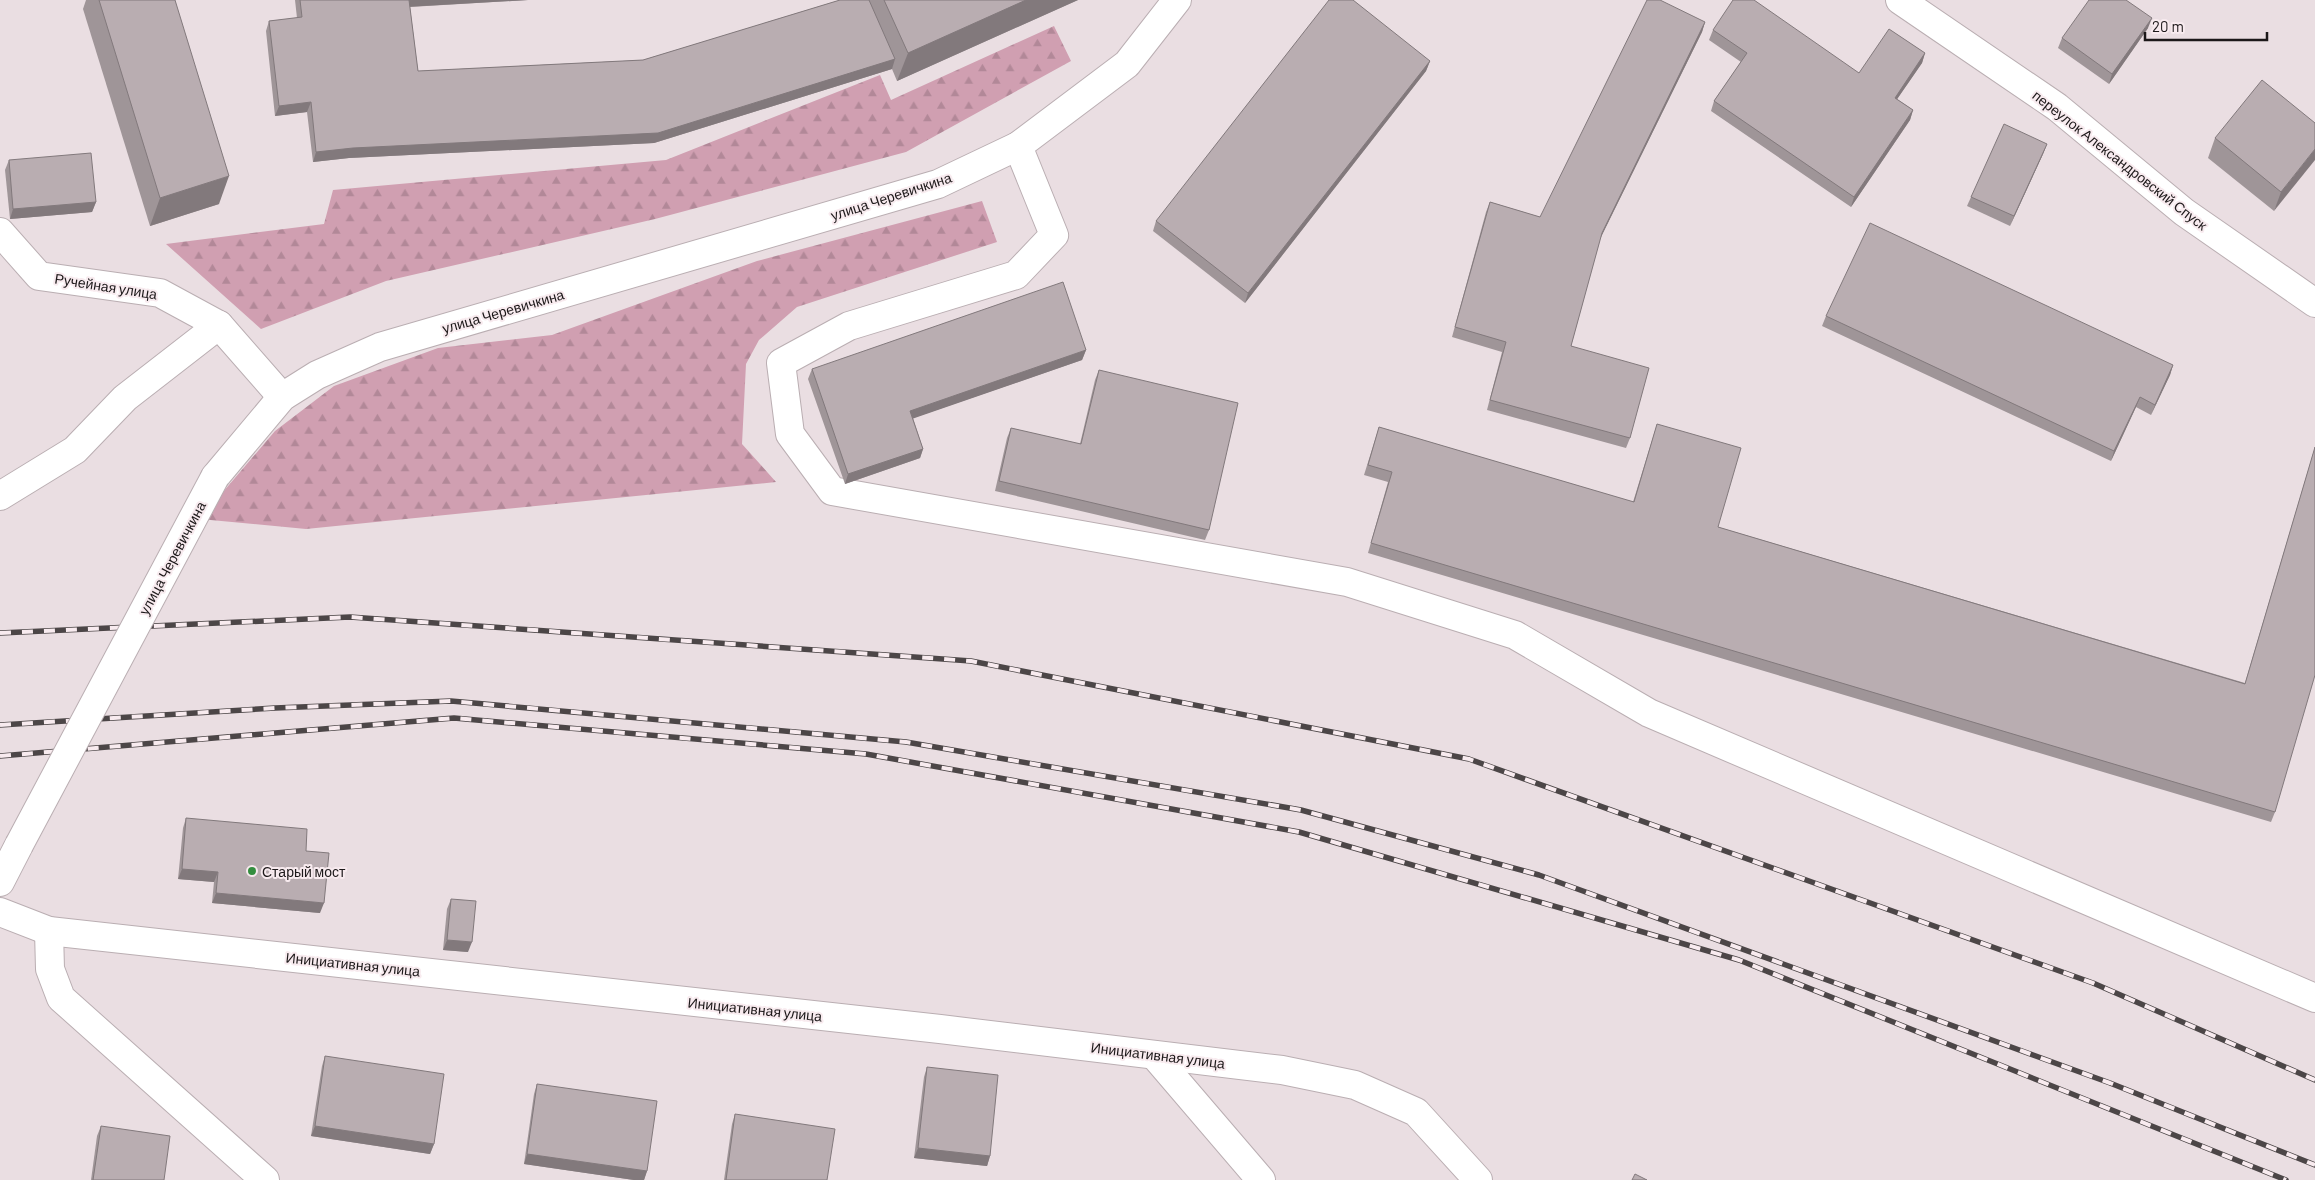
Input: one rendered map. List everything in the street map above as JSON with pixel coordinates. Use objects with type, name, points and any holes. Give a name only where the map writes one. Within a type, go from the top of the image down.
[{"type":"street","name":"улица Черевичкина","points":[[0,882],[215,477],[282,396],[317,375],[380,347],[938,184],[1018,146],[1127,64],[1177,0]]},
{"type":"street","name":"переулок Александровский Спуск","points":[[1900,0],[2057,107],[2184,212],[2315,304]]},
{"type":"street","points":[[1018,146],[1054,235],[1016,275],[849,326],[781,363],[790,434],[832,492],[1347,582],[1515,636],[1649,713],[2315,998]]},
{"type":"street","name":"Ручейная улица","points":[[0,232],[39,276],[160,292],[219,325],[282,396]]},
{"type":"street","points":[[0,496],[75,450],[125,398],[219,325]]},
{"type":"street","name":"Инициативная улица","points":[[0,912],[49,931],[1282,1070],[1355,1085],[1416,1112],[1478,1180]]},
{"type":"street","points":[[49,931],[50,969],[61,998],[265,1180]]},
{"type":"street","points":[[1154,1055],[1260,1180]]},
{"type":"green space","points":[[1054,26],[1071,61],[906,152],[655,219],[386,281],[261,329],[166,244],[324,224],[333,190],[666,160],[880,75],[891,100]]},
{"type":"green space","points":[[982,201],[997,242],[797,307],[759,340],[746,364],[742,444],[776,482],[306,529],[200,519],[275,431],[334,386],[438,348],[552,335],[757,261]]},
{"type":"building","points":[[99,0],[175,0],[229,176],[160,198]]},
{"type":"building","points":[[300,0],[409,0],[418,71],[643,60],[840,0],[869,0],[895,59],[658,133],[353,148],[316,152],[311,102],[279,106],[269,21],[302,17]]},
{"type":"building","points":[[884,0],[1026,0],[908,53]]},
{"type":"building","points":[[1329,0],[1353,0],[1430,61],[1248,293],[1156,221]]},
{"type":"building","points":[[1647,0],[1660,0],[1705,22],[1602,233],[1571,346],[1649,368],[1630,438],[1490,400],[1506,342],[1455,327],[1490,202],[1540,217]]},
{"type":"building","points":[[1733,0],[1754,0],[1859,73],[1889,29],[1925,53],[1895,98],[1913,110],[1854,197],[1714,101],[1747,53],[1713,30]]},
{"type":"building","points":[[2089,0],[2126,0],[2152,18],[2112,74],[2062,38]]},
{"type":"building","points":[[2262,80],[2315,123],[2315,149],[2281,192],[2215,138]]},
{"type":"building","points":[[2004,124],[2047,144],[2014,216],[1971,197]]},
{"type":"building","points":[[91,153],[96,202],[13,209],[9,160]]},
{"type":"building","points":[[1870,223],[2173,365],[2155,405],[2140,397],[2114,451],[1826,316]]},
{"type":"building","points":[[1063,282],[1086,350],[910,411],[923,449],[848,474],[812,369]]},
{"type":"building","points":[[1099,370],[1238,403],[1209,530],[999,481],[1011,428],[1081,444]]},
{"type":"building","points":[[1657,424],[1741,448],[1718,527],[2245,684],[2315,447],[2315,675],[2275,812],[1371,543],[1392,472],[1368,465],[1379,427],[1634,502]]},
{"type":"building","name":"Старый мост","points":[[186,818],[307,829],[306,851],[329,853],[324,903],[216,893],[218,872],[182,869]]},
{"type":"building","points":[[451,899],[476,901],[472,942],[447,940]]},
{"type":"building","points":[[325,1056],[444,1074],[434,1144],[315,1126]]},
{"type":"building","points":[[927,1067],[998,1075],[990,1156],[918,1148]]},
{"type":"building","points":[[537,1084],[657,1101],[647,1171],[527,1154]]},
{"type":"building","points":[[735,1114],[835,1129],[827,1180],[726,1180]]},
{"type":"building","points":[[101,1126],[170,1136],[164,1180],[93,1180]]},
{"type":"building","points":[[1635,1174],[1647,1180],[1632,1180]]},
{"type":"railway","points":[[0,633],[350,617],[971,661],[1469,759],[2093,983],[2315,1080]]},
{"type":"railway","points":[[0,725],[275,708],[451,701],[906,742],[1301,810],[1539,875],[2110,1083],[2315,1165]]},
{"type":"railway","points":[[0,756],[454,718],[866,754],[1299,832],[1739,960],[2286,1180]]},
{"type":"place","name":"Старый мост","points":[[252,871]]}]
